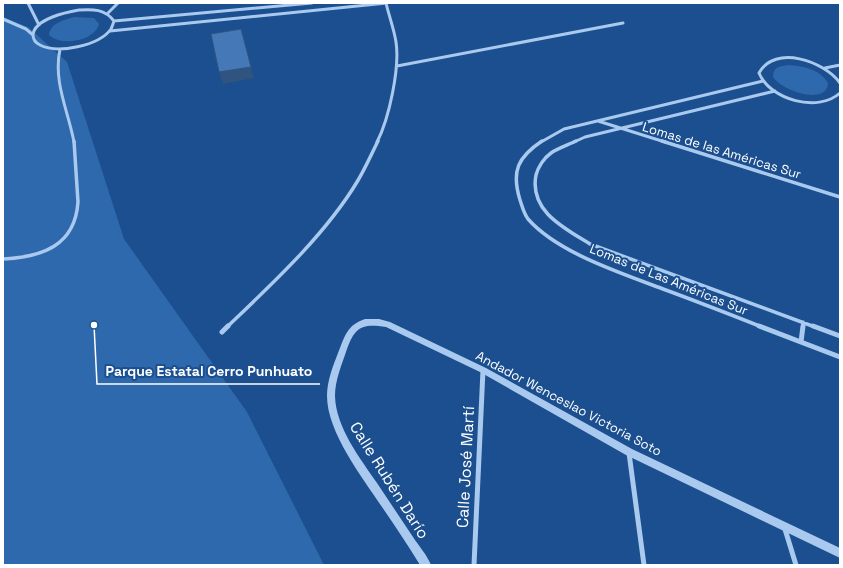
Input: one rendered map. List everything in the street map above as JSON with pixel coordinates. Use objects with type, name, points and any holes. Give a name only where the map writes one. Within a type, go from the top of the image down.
[{"type":"street","points":[[28,3],[39,26]]},
{"type":"street","points":[[108,14],[118,3]]},
{"type":"street","points":[[114,21],[173,14],[312,3]]},
{"type":"street","points":[[3,19],[22,27],[33,35],[35,41],[40,45],[60,49],[83,46],[94,42],[110,31],[386,3],[396,43],[397,66],[384,129],[357,182],[327,224],[270,286],[222,332]]},
{"type":"street","points":[[33,35],[39,26],[56,15],[68,12],[90,10],[108,14],[114,21]]},
{"type":"street","points":[[172,24],[173,14]]},
{"type":"street","points":[[110,31],[114,21]]},
{"type":"street","points":[[397,66],[623,23]]},
{"type":"street","points":[[3,259],[20,258],[41,254],[55,247],[66,238],[74,224],[78,206],[74,141],[57,78],[56,67],[60,49]]},
{"type":"street","points":[[840,83],[835,76],[825,68],[811,62],[795,59],[781,58],[769,60],[761,66],[759,73],[763,81],[775,91],[796,100],[818,102],[831,100],[840,95]]},
{"type":"street","points":[[825,68],[840,65]]},
{"type":"street","points":[[835,76],[840,75]]},
{"type":"street","name":"Lomas de Las Américas Sur","points":[[763,81],[564,129],[536,144],[517,163],[515,189],[528,218],[552,238],[593,260],[632,277],[840,357]]},
{"type":"street","name":"Lomas de Las Américas Sur","points":[[775,91],[584,137],[551,153],[538,168],[534,186],[540,206],[562,226],[590,244],[840,336]]},
{"type":"street","name":"Lomas de las Américas Sur","points":[[598,121],[840,197]]},
{"type":"street","name":"Andador Wenceslao Victoria Soto","points":[[347,338],[354,327],[366,321],[375,321],[387,324],[482,370],[629,452],[840,553]]},
{"type":"street","points":[[801,342],[803,322]]},
{"type":"street","name":"Calle Rubén Darío","points":[[347,338],[334,375],[331,397],[333,414],[340,430],[362,468],[426,565]]},
{"type":"street","name":"Calle José Martí","points":[[474,565],[482,370]]},
{"type":"street","points":[[629,452],[644,565]]},
{"type":"street","points":[[784,526],[796,565]]},
{"type":"shaded area","points":[[3,17],[28,27],[67,62],[124,239],[247,412],[324,565],[3,565]]},
{"type":"shaded area","points":[[74,17],[94,18],[99,24],[91,35],[77,40],[61,41],[54,39],[49,35],[50,31],[55,25]]},
{"type":"shaded area","points":[[788,65],[805,67],[816,71],[825,78],[828,83],[826,90],[820,94],[813,95],[804,94],[785,87],[773,77],[773,74],[776,69]]},
{"type":"building","points":[[241,29],[251,67],[219,72],[211,34]]},
{"type":"place","name":"Parque Estatal Cerro Punhuato","points":[[94,325]]}]
